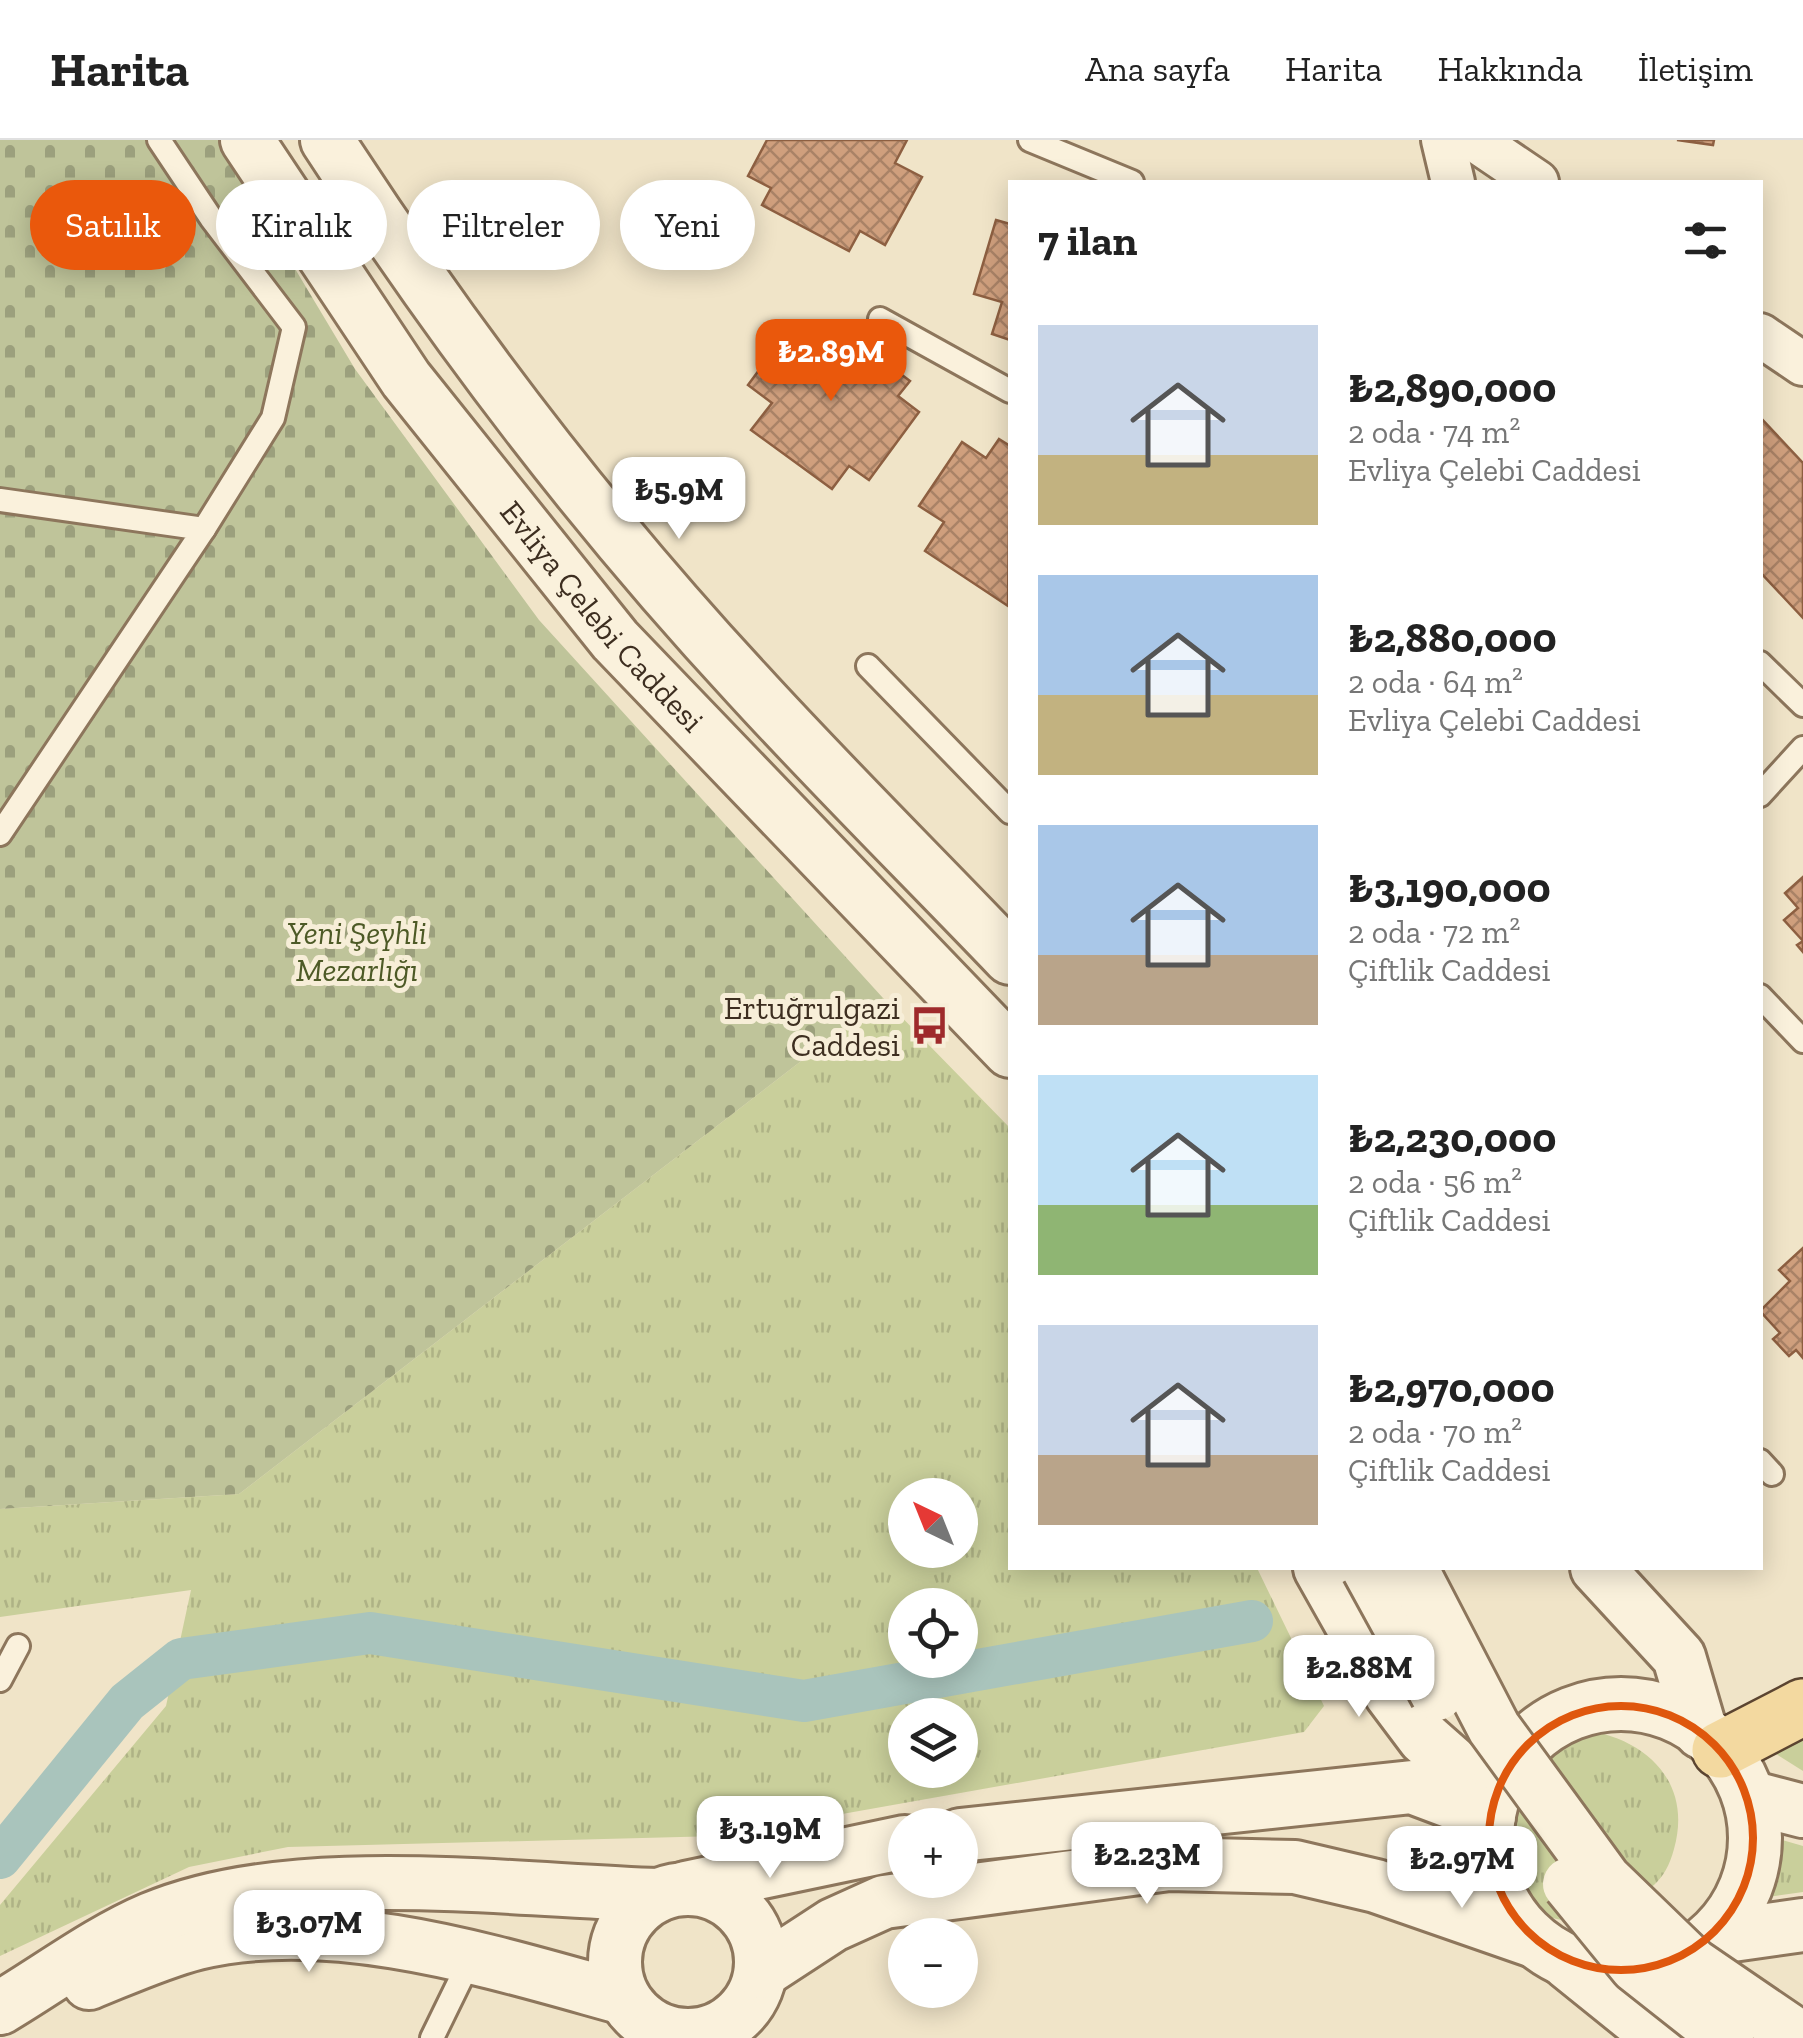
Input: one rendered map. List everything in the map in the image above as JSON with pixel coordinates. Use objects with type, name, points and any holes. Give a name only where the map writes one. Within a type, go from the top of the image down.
[{"type":"main road","points":[[1711,1741],[1803,1707]]},
{"type":"street","name":"Evliya Çelebi Caddesi","points":[[247,140],[406,378],[615,640],[1008,1048]]},
{"type":"street","name":"Evliya Çelebi Caddesi","points":[[327,140],[408,265],[566,474],[746,684],[1008,956]]},
{"type":"street","points":[[1443,140],[1453,180]]},
{"type":"street","points":[[1475,140],[1534,180]]},
{"type":"street","points":[[1763,337],[1803,364]]},
{"type":"street","points":[[1321,1570],[1391,1694],[1424,1738],[1491,1807]]},
{"type":"street","points":[[1369,1570],[1467,1750],[1589,1910],[1636,1966],[1726,2038]]},
{"type":"street","points":[[1412,1570],[1494,1728],[1606,1880],[1692,1965],[1800,2038]]},
{"type":"street","points":[[1599,1570],[1679,1657],[1711,1741]]},
{"type":"street","points":[[0,2020],[195,1944],[248,1935],[304,1932],[472,1956],[660,2030],[704,2034],[724,2027],[833,1925],[884,1902],[1169,1864],[1295,1868],[1376,1886],[1550,1952],[1604,1972],[1643,1971],[1679,1959],[1711,1938],[1736,1908],[1751,1873],[1755,1835],[1749,1796],[1732,1762],[1711,1741],[1669,1712],[1626,1704],[1583,1709],[1543,1728],[1512,1758],[1491,1807],[1486,1836],[1491,1876],[1508,1912],[1550,1952],[1662,2038]]},
{"type":"street","points":[[978,1833],[1412,1787],[1491,1807]]},
{"type":"street","points":[[1749,1796],[1803,1811]]},
{"type":"street","points":[[635,2018],[614,1962],[617,1941],[626,1922],[668,1892],[888,1846]]},
{"type":"street","points":[[0,2008],[150,1919],[248,1890],[364,1884],[722,1896],[754,1928],[753,2002]]},
{"type":"street","points":[[1711,1938],[1803,1926]]},
{"type":"lane","points":[[0,834],[204,530],[273,418],[294,327],[211,218],[159,140]]},
{"type":"lane","points":[[1030,140],[1127,180]]},
{"type":"lane","points":[[880,320],[1008,390]]},
{"type":"lane","points":[[0,500],[204,530]]},
{"type":"lane","points":[[1763,665],[1803,705]]},
{"type":"lane","points":[[868,666],[1008,810]]},
{"type":"lane","points":[[1763,793],[1803,748]]},
{"type":"lane","points":[[1763,999],[1803,1041]]},
{"type":"lane","points":[[0,1680],[18,1646]]},
{"type":"lane","points":[[432,2038],[472,1956]]},
{"type":"highlighted area","points":[[1626,1703],[1669,1712],[1732,1762],[1749,1797],[1751,1873],[1736,1908],[1679,1959],[1643,1971],[1567,1962],[1508,1912],[1491,1876],[1492,1798],[1512,1759],[1543,1728],[1583,1709]]},
{"type":"green space","name":"Yeni Şeyhli Mezarlığı","points":[[0,140],[218,140],[242,180],[216,180],[216,270],[296,270],[355,369],[539,620],[883,998],[239,1494],[0,1509]]},
{"type":"green space","points":[[883,998],[1008,1126],[1008,1570],[1258,1570],[1324,1706],[1304,1732],[719,1836],[288,1847],[189,1867],[0,1956],[0,1905],[166,1706],[191,1590],[0,1617],[0,1509],[239,1494]]},
{"type":"green space","points":[[1575,1729],[1621,1740],[1656,1764],[1669,1781],[1678,1824],[1670,1860],[1654,1885],[1629,1900],[1567,1920],[1539,1913],[1513,1892],[1494,1866],[1488,1838],[1514,1758],[1533,1742]]},
{"type":"green space","points":[[1803,1740],[1803,1771],[1773,1752]]},
{"type":"green space","points":[[1769,1836],[1803,1846],[1803,1892],[1761,1898]]},
{"type":"building","points":[[767,140],[907,140],[895,163],[922,177],[885,245],[860,231],[849,251],[762,205],[771,188],[748,176]]},
{"type":"building","points":[[1677,140],[1714,140],[1713,145]]},
{"type":"building","points":[[996,220],[1008,223],[1008,339],[992,334],[1002,302],[974,294]]},
{"type":"building","points":[[831,322],[910,381],[898,396],[919,412],[869,480],[849,466],[832,489],[751,430],[772,403],[748,385],[794,323],[817,340]]},
{"type":"building","points":[[1763,420],[1803,463],[1803,618],[1763,575]]},
{"type":"building","points":[[999,439],[1008,445],[1008,606],[925,551],[944,522],[919,506],[962,442],[986,458]]},
{"type":"building","points":[[1803,877],[1803,941],[1784,920],[1798,908],[1785,893]]},
{"type":"building","points":[[1803,1248],[1803,1358],[1796,1350],[1789,1356],[1773,1339],[1780,1333],[1763,1314],[1763,1308],[1790,1281],[1779,1270]]},
{"type":"waterway","points":[[0,1858],[127,1702],[181,1659],[370,1633],[804,1701],[1252,1621]]},
{"type":"place","name":"Ertuğrulgazi Caddesi","points":[[930,1026]]}]
